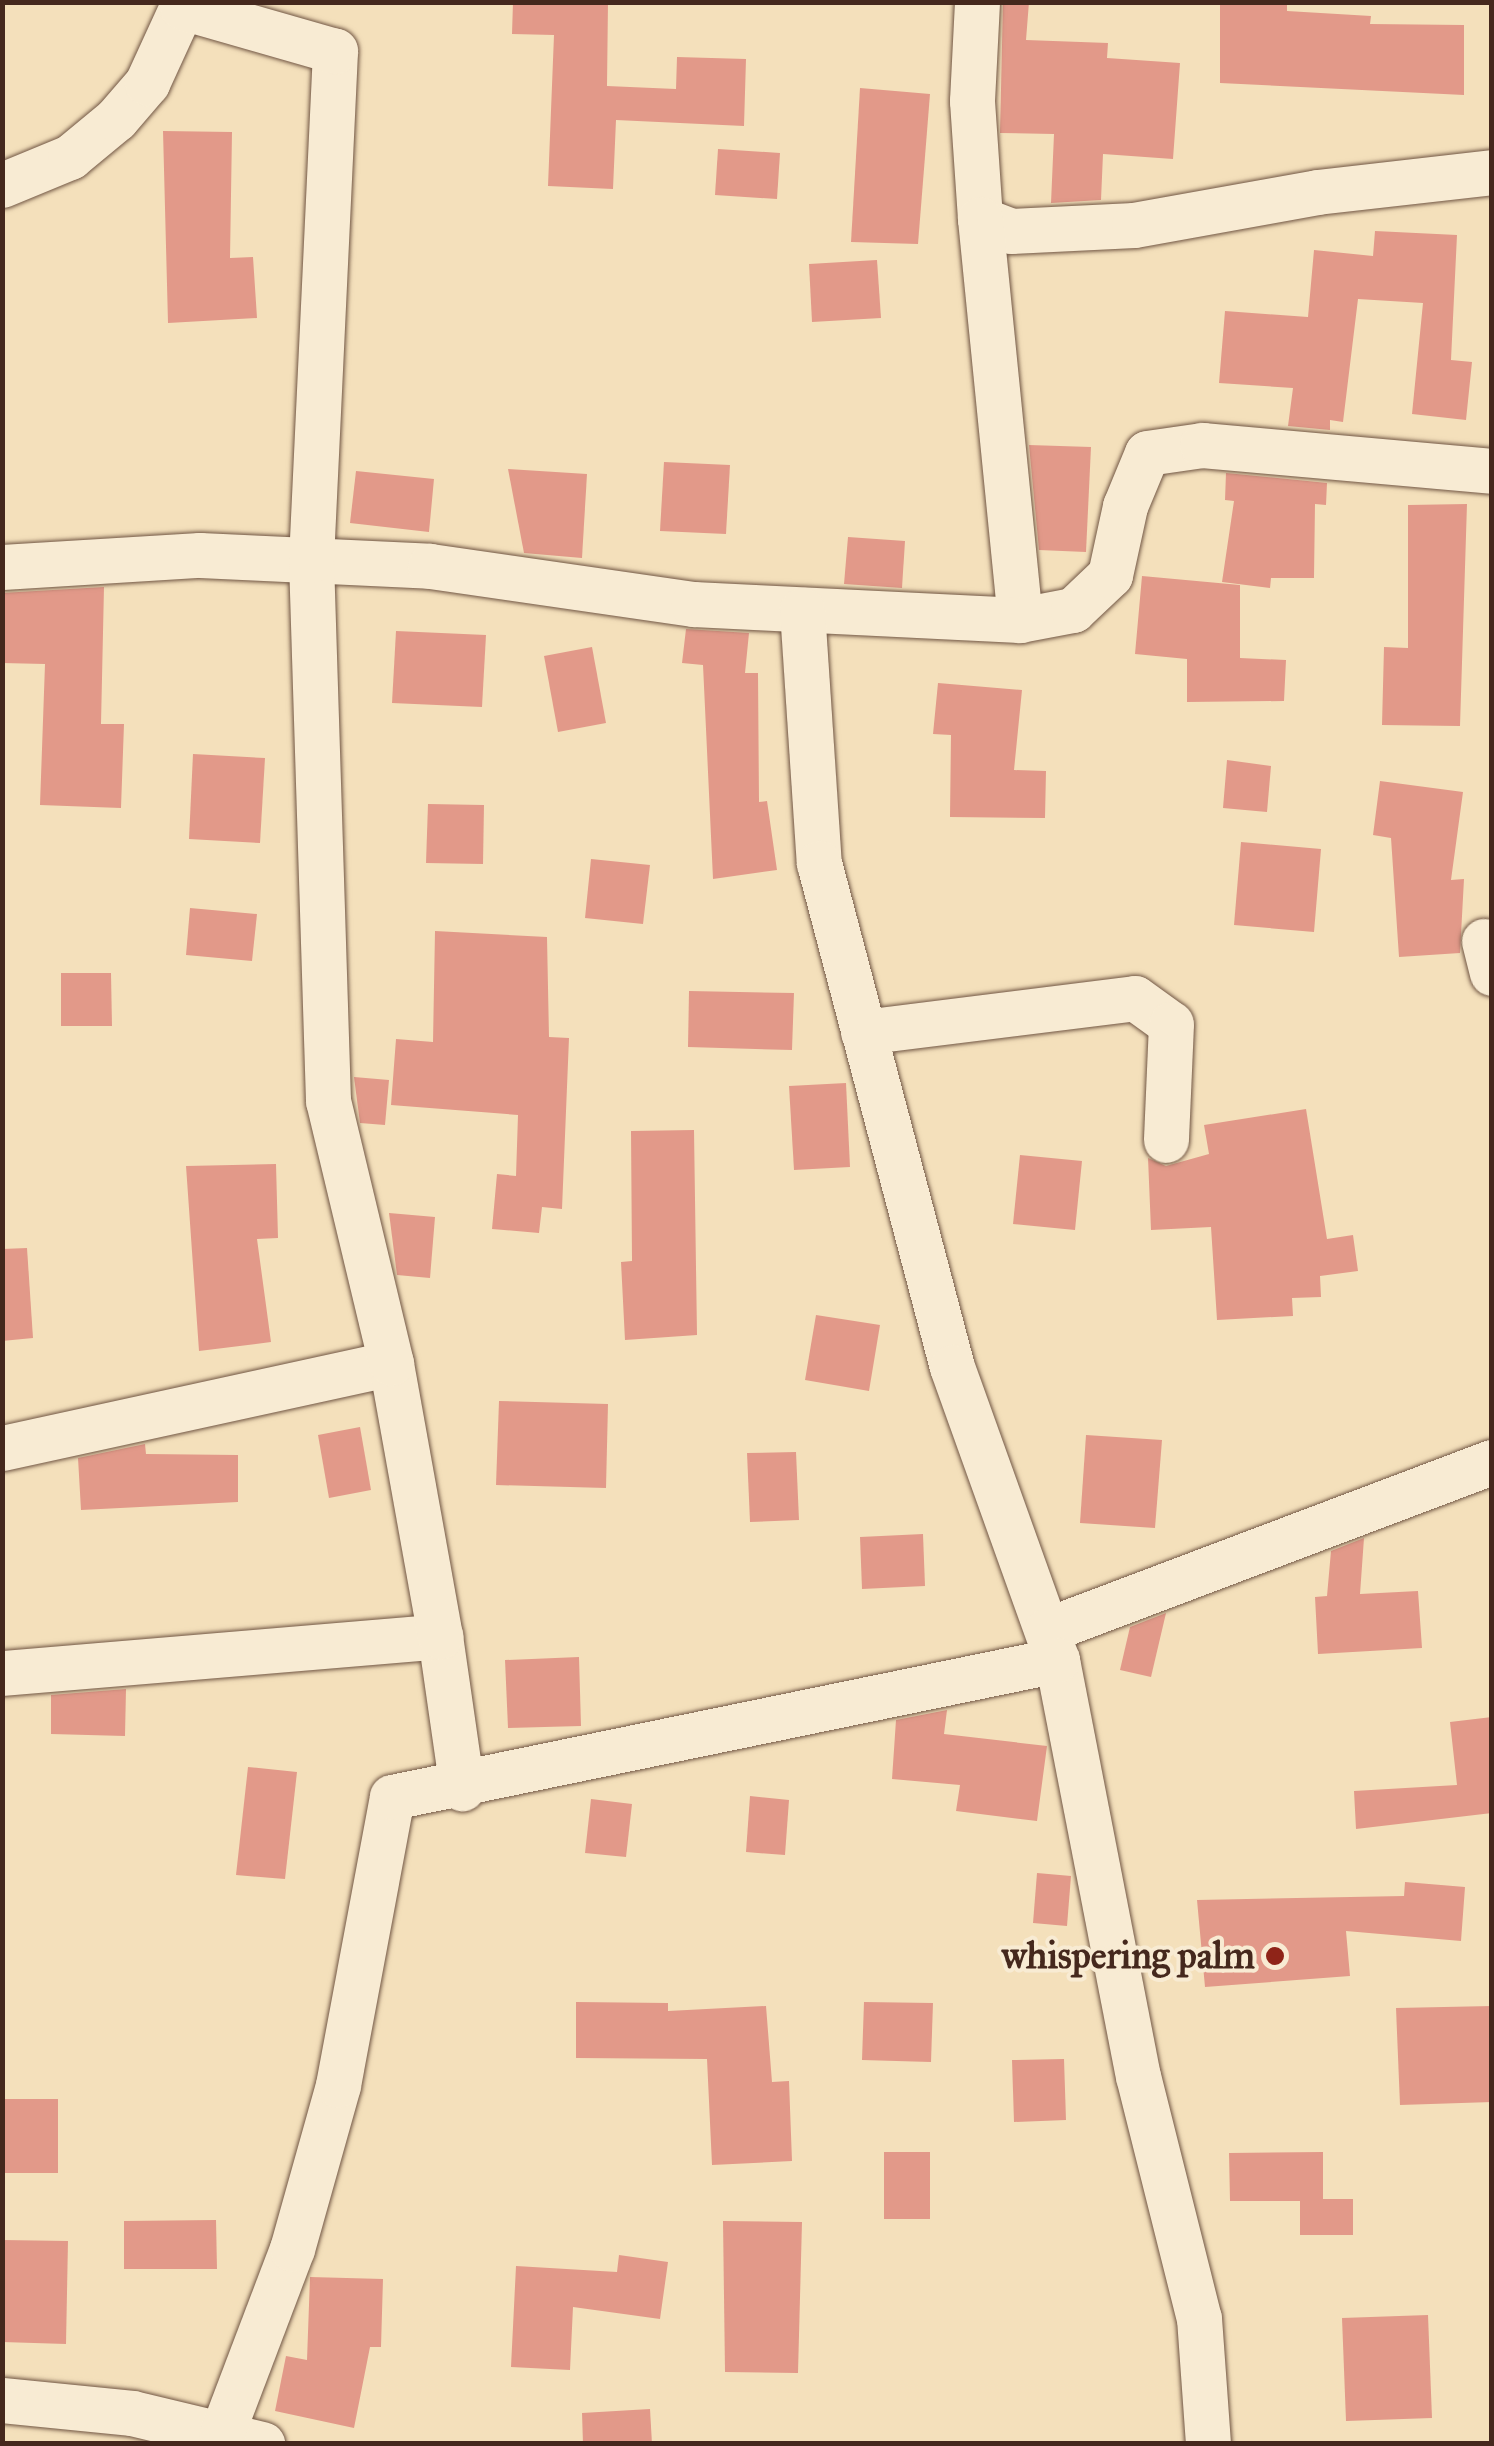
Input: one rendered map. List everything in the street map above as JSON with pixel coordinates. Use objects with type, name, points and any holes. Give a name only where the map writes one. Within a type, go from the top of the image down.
[{"type":"street","points":[[977,2],[972,101],[980,219],[1020,620]]},
{"type":"street","points":[[2,185],[70,157],[116,119],[147,83],[183,5],[335,52],[310,560],[328,1102],[390,1362],[440,1636],[462,1788]]},
{"type":"street","points":[[980,219],[1011,231],[1134,225],[1317,192],[1492,172]]},
{"type":"street","points":[[2,567],[200,555],[430,566],[693,604],[1020,620],[1074,610],[1110,575],[1125,506],[1147,453],[1202,445],[1492,471]]},
{"type":"street","points":[[802,610],[819,863],[952,1367],[1052,1645],[1138,2076],[1200,2318],[1208,2444]]},
{"type":"street","points":[[863,1032],[1136,998],[1171,1024],[1166,1140]]},
{"type":"street","points":[[2,1448],[390,1362]]},
{"type":"street","points":[[2,2400],[132,2412],[242,2438],[338,2085],[392,1797],[462,1788],[1052,1645],[1492,1462]]},
{"type":"street","points":[[2,1673],[440,1636]]},
{"type":"building","points":[[513,2],[608,2],[607,86],[676,89],[677,57],[746,59],[744,126],[616,120],[613,189],[548,186],[554,35],[512,34]]},
{"type":"building","points":[[1003,2],[1029,2],[1026,40],[1108,43],[1107,58],[1180,63],[1173,159],[1103,154],[1101,200],[1051,203],[1054,134],[1000,133]]},
{"type":"building","points":[[1220,2],[1287,2],[1287,11],[1371,16],[1370,24],[1464,25],[1464,95],[1220,83]]},
{"type":"building","points":[[860,88],[930,94],[918,244],[851,242]]},
{"type":"building","points":[[163,131],[232,132],[230,258],[253,257],[257,318],[168,323]]},
{"type":"building","points":[[718,149],[780,153],[777,199],[715,195]]},
{"type":"building","points":[[1375,231],[1457,235],[1451,360],[1472,362],[1466,420],[1412,414],[1423,303],[1358,299],[1343,422],[1330,420],[1330,430],[1288,426],[1293,388],[1219,383],[1225,311],[1308,317],[1314,250],[1373,256]]},
{"type":"building","points":[[877,260],[881,318],[812,322],[809,264]]},
{"type":"building","points":[[1029,445],[1091,447],[1086,552],[1039,550]]},
{"type":"building","points":[[664,462],[730,465],[726,534],[660,531]]},
{"type":"building","points":[[508,469],[587,474],[582,558],[524,553]]},
{"type":"building","points":[[356,471],[434,479],[429,532],[350,523]]},
{"type":"building","points":[[1226,473],[1327,483],[1326,505],[1315,504],[1314,578],[1271,578],[1270,588],[1222,582],[1234,501],[1225,500]]},
{"type":"building","points":[[1467,504],[1460,726],[1382,725],[1384,647],[1408,648],[1408,505]]},
{"type":"building","points":[[848,537],[905,541],[902,588],[844,584]]},
{"type":"building","points":[[1142,576],[1240,585],[1240,658],[1286,660],[1284,701],[1187,702],[1187,659],[1135,654]]},
{"type":"building","points":[[104,587],[101,724],[124,724],[121,808],[40,805],[45,664],[2,663],[2,593]]},
{"type":"building","points":[[686,629],[749,633],[745,673],[758,673],[759,802],[767,801],[777,870],[713,879],[703,665],[682,663]]},
{"type":"building","points":[[396,631],[486,635],[482,707],[392,703]]},
{"type":"building","points":[[592,647],[606,723],[558,732],[544,656]]},
{"type":"building","points":[[938,683],[1022,690],[1014,770],[1046,771],[1045,818],[950,817],[951,735],[933,734]]},
{"type":"building","points":[[193,754],[265,758],[260,843],[189,839]]},
{"type":"building","points":[[1227,760],[1271,766],[1267,812],[1223,808]]},
{"type":"building","points":[[1380,781],[1463,792],[1451,880],[1464,879],[1460,953],[1399,957],[1391,838],[1373,835]]},
{"type":"building","points":[[428,804],[484,805],[483,864],[426,863]]},
{"type":"building","points":[[1241,842],[1321,849],[1314,932],[1234,925]]},
{"type":"building","points":[[591,859],[650,865],[643,924],[585,918]]},
{"type":"building","points":[[190,908],[257,914],[252,961],[186,955]]},
{"type":"building","points":[[435,931],[547,937],[549,1037],[569,1038],[562,1209],[542,1207],[539,1233],[492,1229],[497,1174],[516,1176],[518,1115],[391,1105],[396,1039],[433,1042]]},
{"type":"building","points":[[61,973],[111,973],[112,1026],[61,1026]]},
{"type":"building","points":[[689,991],[794,993],[792,1050],[688,1047]]},
{"type":"building","points":[[354,1077],[389,1080],[385,1125],[360,1123]]},
{"type":"building","points":[[846,1083],[850,1167],[794,1170],[789,1086]]},
{"type":"building","points":[[1306,1109],[1327,1239],[1353,1235],[1358,1271],[1320,1276],[1321,1297],[1292,1298],[1293,1316],[1217,1320],[1211,1227],[1151,1230],[1148,1158],[1166,1166],[1209,1154],[1204,1125]]},
{"type":"building","points":[[694,1130],[697,1335],[625,1340],[621,1262],[632,1261],[631,1131]]},
{"type":"building","points":[[1020,1155],[1082,1161],[1075,1230],[1013,1224]]},
{"type":"building","points":[[276,1164],[278,1238],[257,1239],[271,1342],[199,1351],[186,1166]]},
{"type":"building","points":[[389,1213],[435,1217],[430,1278],[397,1275]]},
{"type":"building","points":[[27,1248],[33,1338],[2,1341],[2,1249]]},
{"type":"building","points":[[816,1315],[880,1325],[869,1391],[805,1380]]},
{"type":"building","points":[[499,1401],[608,1404],[606,1488],[496,1485]]},
{"type":"building","points":[[360,1427],[371,1490],[329,1498],[318,1435]]},
{"type":"building","points":[[1086,1435],[1162,1440],[1155,1528],[1080,1523]]},
{"type":"building","points":[[145,1444],[146,1454],[238,1455],[238,1502],[81,1510],[78,1458]]},
{"type":"building","points":[[796,1452],[799,1520],[750,1522],[747,1453]]},
{"type":"building","points":[[923,1534],[925,1586],[862,1589],[860,1537]]},
{"type":"building","points":[[1364,1538],[1360,1594],[1418,1591],[1422,1648],[1318,1654],[1315,1597],[1327,1596],[1331,1551]]},
{"type":"building","points":[[1166,1613],[1151,1677],[1120,1670],[1130,1627]]},
{"type":"building","points":[[579,1657],[581,1726],[508,1728],[505,1660]]},
{"type":"building","points":[[126,1689],[125,1736],[51,1734],[51,1695]]},
{"type":"building","points":[[947,1710],[944,1734],[1047,1746],[1037,1821],[956,1811],[960,1785],[892,1779],[896,1720]]},
{"type":"building","points":[[1492,1717],[1492,1813],[1356,1829],[1354,1791],[1457,1785],[1450,1722]]},
{"type":"building","points":[[248,1767],[297,1772],[285,1879],[236,1875]]},
{"type":"building","points":[[750,1796],[789,1800],[785,1855],[746,1852]]},
{"type":"building","points":[[591,1799],[632,1804],[626,1857],[585,1853]]},
{"type":"building","points":[[1037,1873],[1071,1876],[1067,1926],[1033,1923]]},
{"type":"building","name":"whispering palm","points":[[1405,1882],[1465,1887],[1461,1941],[1346,1931],[1350,1976],[1205,1987],[1197,1900],[1404,1896]]},
{"type":"building","points":[[576,2002],[668,2003],[668,2011],[766,2006],[772,2082],[789,2081],[792,2161],[712,2165],[707,2059],[576,2058]]},
{"type":"building","points":[[864,2002],[933,2003],[931,2062],[862,2060]]},
{"type":"building","points":[[1492,2006],[1492,2102],[1400,2105],[1396,2008]]},
{"type":"building","points":[[1064,2059],[1066,2120],[1014,2122],[1012,2060]]},
{"type":"building","points":[[2,2099],[58,2099],[58,2173],[2,2173]]},
{"type":"building","points":[[884,2152],[930,2152],[930,2219],[884,2219]]},
{"type":"building","points":[[1323,2152],[1323,2199],[1353,2199],[1353,2235],[1300,2235],[1300,2201],[1230,2201],[1229,2153]]},
{"type":"building","points":[[216,2220],[217,2269],[124,2269],[124,2221]]},
{"type":"building","points":[[723,2221],[802,2222],[798,2373],[725,2372]]},
{"type":"building","points":[[2,2240],[68,2241],[66,2344],[2,2342]]},
{"type":"building","points":[[619,2255],[668,2262],[660,2319],[573,2307],[570,2370],[511,2367],[516,2266],[617,2272]]},
{"type":"building","points":[[310,2277],[383,2279],[381,2347],[370,2347],[354,2428],[275,2411],[286,2356],[307,2360]]},
{"type":"building","points":[[1428,2315],[1432,2418],[1346,2421],[1342,2318]]},
{"type":"building","points":[[650,2409],[652,2444],[583,2444],[582,2413]]},
{"type":"place","name":"whispering palm","points":[[1275,1956]]}]
